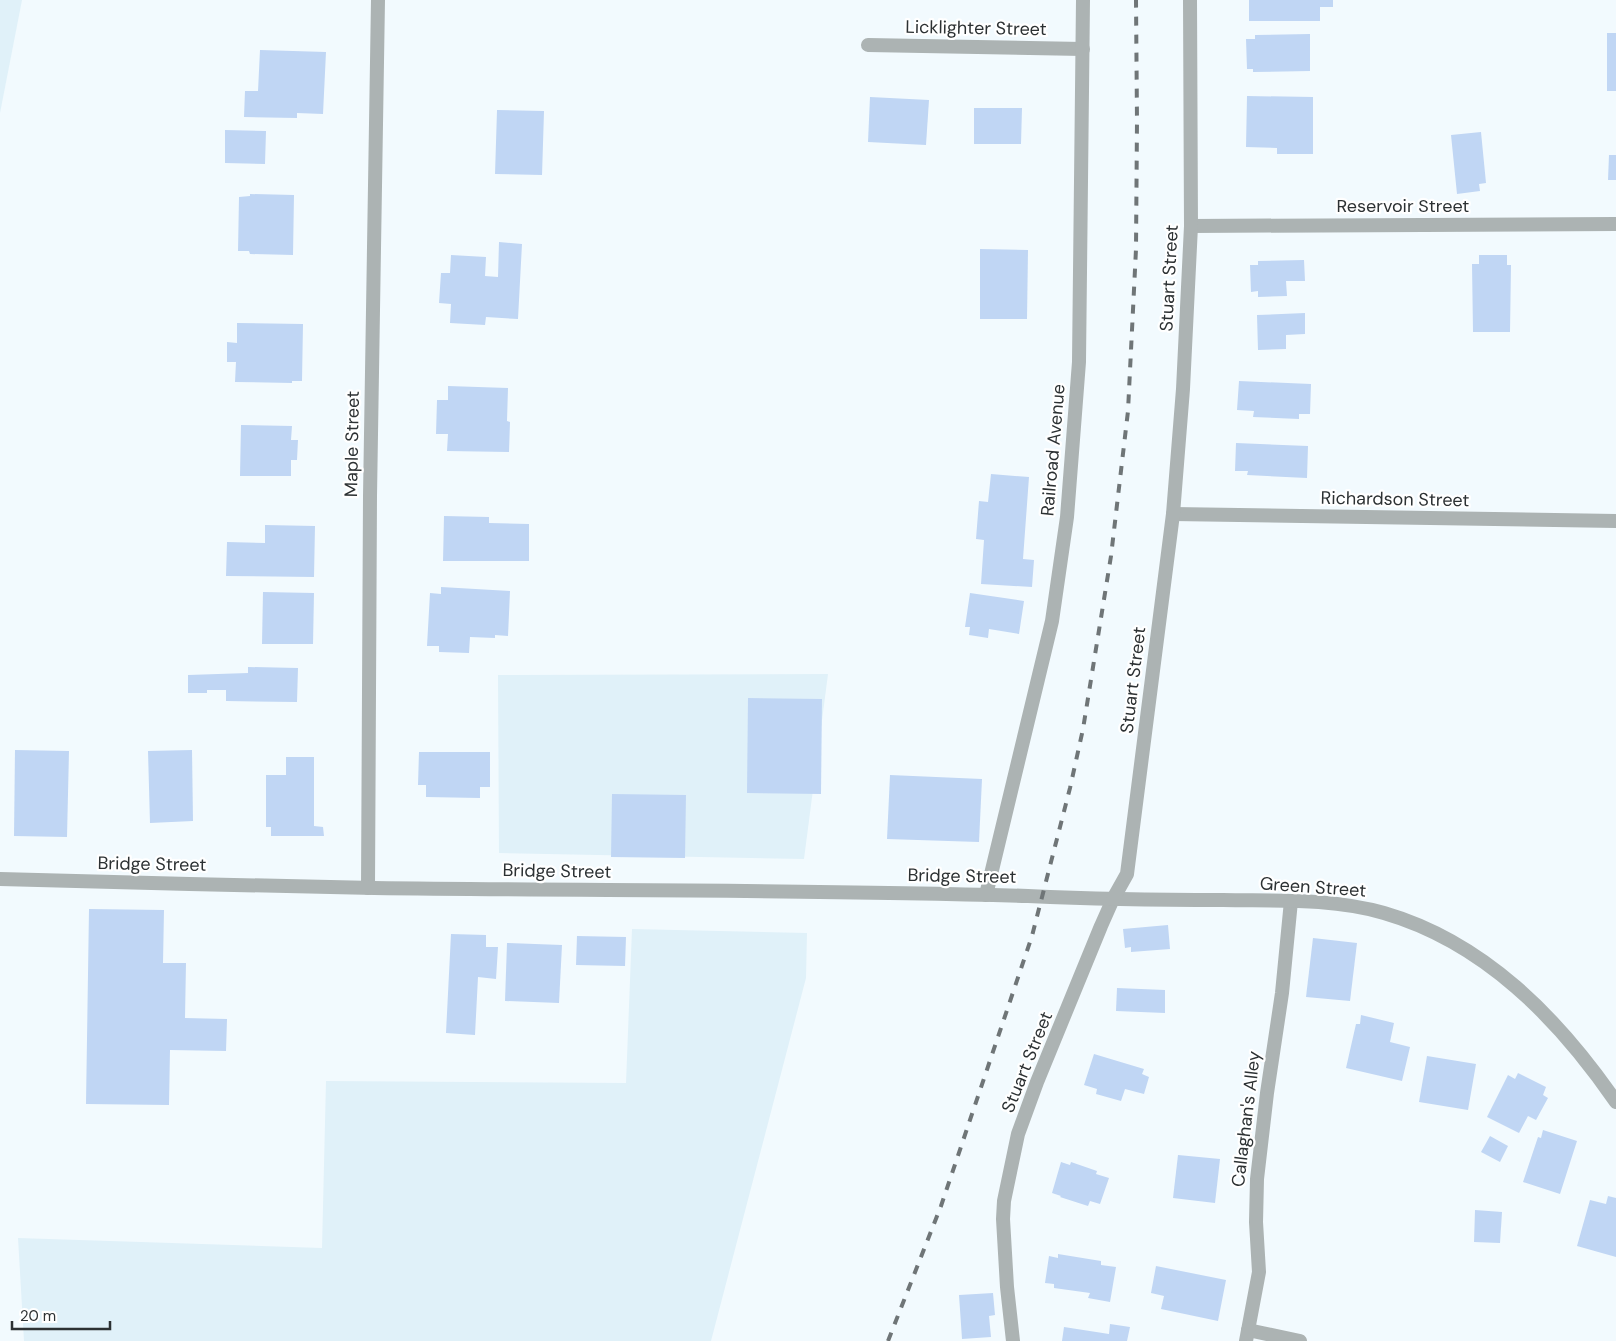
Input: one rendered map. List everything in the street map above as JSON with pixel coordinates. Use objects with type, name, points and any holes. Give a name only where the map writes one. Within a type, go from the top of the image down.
[{"type":"street","name":"Maple Street","points":[[368,888],[370,496],[378,0]]},
{"type":"street","name":"Railroad Avenue","points":[[986,895],[1052,621],[1067,517],[1079,362],[1083,0]]},
{"type":"street","name":"Stuart Street","points":[[1013,1341],[1006,1287],[1003,1237],[1004,1201],[1014,1150],[1034,1090],[1101,926],[1127,874],[1173,514],[1183,389],[1191,226],[1190,0]]},
{"type":"street","name":"Licklighter Street","points":[[868,45],[1082,49]]},
{"type":"street","name":"Reservoir Street","points":[[1191,226],[1616,224]]},
{"type":"street","name":"Richardson Street","points":[[1173,514],[1616,521]]},
{"type":"street","name":"Bridge Street","points":[[0,879],[368,888],[986,895],[1113,899]]},
{"type":"street","name":"Green Street","points":[[1113,899],[1291,901],[1350,905],[1384,913],[1433,930],[1462,946],[1503,976],[1549,1018],[1591,1066],[1616,1102]]},
{"type":"street","name":"Callaghan's Alley","points":[[1247,1336],[1258,1272],[1257,1179],[1267,1093],[1282,993],[1291,901]]},
{"type":"street","points":[[1247,1336],[1300,1341]]},
{"type":"shaded area","points":[[0,0],[22,0],[0,113]]},
{"type":"shaded area","points":[[828,674],[804,859],[499,853],[498,675]]},
{"type":"shaded area","points":[[632,929],[807,933],[806,978],[711,1341],[24,1341],[18,1238],[322,1248],[326,1081],[626,1083]]},
{"type":"building","points":[[1249,0],[1333,0],[1333,7],[1320,7],[1320,21],[1249,21]]},
{"type":"building","points":[[1607,33],[1616,33],[1616,91],[1607,91]]},
{"type":"building","points":[[1310,34],[1310,71],[1253,72],[1253,69],[1247,69],[1246,39],[1255,39],[1255,35]]},
{"type":"building","points":[[260,50],[326,52],[323,114],[297,113],[297,118],[244,117],[245,91],[258,91]]},
{"type":"building","points":[[1247,96],[1313,97],[1313,154],[1277,154],[1277,148],[1246,147]]},
{"type":"building","points":[[870,97],[929,100],[926,145],[868,142]]},
{"type":"building","points":[[974,108],[1022,108],[1021,144],[974,144]]},
{"type":"building","points":[[497,110],[544,111],[542,175],[495,174]]},
{"type":"building","points":[[225,130],[266,131],[265,164],[225,163]]},
{"type":"building","points":[[1481,132],[1486,183],[1479,184],[1480,191],[1457,194],[1451,135]]},
{"type":"building","points":[[1609,155],[1616,155],[1616,180],[1608,180]]},
{"type":"building","points":[[250,194],[294,195],[293,255],[250,254],[249,251],[238,251],[239,197],[250,196]]},
{"type":"building","points":[[499,242],[522,244],[518,319],[486,317],[485,325],[450,323],[451,304],[439,303],[441,273],[450,273],[451,255],[486,257],[485,276],[498,277]]},
{"type":"building","points":[[980,249],[1028,250],[1027,319],[980,319]]},
{"type":"building","points":[[1479,255],[1507,255],[1507,265],[1511,265],[1510,332],[1473,332],[1472,264],[1479,264]]},
{"type":"building","points":[[1304,260],[1305,281],[1286,281],[1287,296],[1258,297],[1258,291],[1251,292],[1250,265],[1258,265],[1258,261]]},
{"type":"building","points":[[1305,313],[1305,334],[1286,335],[1286,349],[1258,350],[1257,315]]},
{"type":"building","points":[[237,323],[303,324],[302,381],[292,381],[292,383],[235,382],[236,362],[227,362],[227,342],[237,343]]},
{"type":"building","points":[[1239,381],[1311,384],[1310,414],[1299,414],[1299,419],[1253,417],[1254,411],[1237,410]]},
{"type":"building","points":[[448,386],[508,388],[507,421],[510,422],[509,452],[447,451],[448,434],[436,434],[437,400],[448,400]]},
{"type":"building","points":[[241,425],[292,426],[291,440],[298,440],[297,460],[291,460],[291,476],[240,476]]},
{"type":"building","points":[[1236,443],[1308,446],[1307,478],[1247,475],[1248,471],[1235,471]]},
{"type":"building","points":[[991,474],[1029,477],[1023,559],[1034,560],[1032,587],[981,584],[984,540],[976,539],[979,501],[988,502]]},
{"type":"building","points":[[444,516],[489,517],[489,523],[529,524],[529,561],[443,561]]},
{"type":"building","points":[[265,525],[315,526],[314,577],[226,576],[227,542],[265,543]]},
{"type":"building","points":[[441,587],[510,591],[508,636],[495,635],[495,638],[470,637],[469,653],[439,652],[439,646],[427,646],[430,593],[441,594]]},
{"type":"building","points":[[263,592],[314,593],[313,644],[262,644]]},
{"type":"building","points":[[970,593],[1024,601],[1019,634],[989,629],[988,638],[969,635],[970,627],[965,627]]},
{"type":"building","points":[[248,667],[298,668],[297,702],[226,701],[226,690],[188,693],[188,675],[248,673]]},
{"type":"building","points":[[748,698],[822,699],[821,794],[747,793]]},
{"type":"building","points":[[15,750],[69,751],[67,837],[14,836]]},
{"type":"building","points":[[192,750],[193,821],[150,823],[148,751]]},
{"type":"building","points":[[419,752],[490,752],[490,787],[480,787],[480,798],[426,797],[426,785],[418,785]]},
{"type":"building","points":[[286,757],[314,757],[314,826],[323,827],[324,836],[271,836],[271,827],[266,827],[266,775],[286,775]]},
{"type":"building","points":[[890,775],[982,779],[979,842],[887,839]]},
{"type":"building","points":[[612,794],[686,795],[685,858],[611,857]]},
{"type":"building","points":[[89,909],[164,910],[163,963],[186,963],[185,1018],[227,1019],[226,1051],[170,1050],[169,1105],[86,1104]]},
{"type":"building","points":[[1168,925],[1170,949],[1131,952],[1131,947],[1125,948],[1123,929]]},
{"type":"building","points":[[451,934],[486,935],[486,947],[498,947],[496,979],[478,977],[475,1035],[446,1033]]},
{"type":"building","points":[[577,936],[626,937],[625,966],[576,965]]},
{"type":"building","points":[[1313,938],[1357,943],[1350,1001],[1306,997]]},
{"type":"building","points":[[507,943],[562,945],[559,1003],[505,1001]]},
{"type":"building","points":[[1117,988],[1165,990],[1165,1013],[1116,1011]]},
{"type":"building","points":[[1361,1015],[1394,1023],[1390,1042],[1410,1047],[1402,1081],[1346,1068],[1356,1024],[1360,1024]]},
{"type":"building","points":[[1094,1054],[1144,1069],[1142,1074],[1149,1077],[1144,1094],[1125,1089],[1121,1101],[1096,1094],[1097,1089],[1084,1085]]},
{"type":"building","points":[[1427,1056],[1476,1064],[1468,1110],[1419,1102]]},
{"type":"building","points":[[1518,1073],[1546,1087],[1543,1095],[1548,1098],[1536,1120],[1528,1116],[1519,1133],[1487,1117],[1508,1075],[1515,1079]]},
{"type":"building","points":[[1543,1130],[1577,1141],[1560,1194],[1523,1182],[1538,1137],[1541,1138]]},
{"type":"building","points":[[1490,1136],[1508,1146],[1500,1162],[1481,1152]]},
{"type":"building","points":[[1178,1155],[1220,1159],[1215,1203],[1173,1198]]},
{"type":"building","points":[[1061,1162],[1070,1165],[1071,1162],[1097,1171],[1096,1174],[1109,1178],[1100,1204],[1090,1201],[1088,1206],[1052,1193]]},
{"type":"building","points":[[1608,1196],[1616,1198],[1616,1257],[1577,1246],[1590,1200],[1606,1204]]},
{"type":"building","points":[[1475,1210],[1502,1212],[1500,1243],[1474,1242]]},
{"type":"building","points":[[1058,1254],[1101,1261],[1101,1265],[1116,1267],[1110,1302],[1088,1298],[1090,1293],[1054,1288],[1054,1284],[1045,1283],[1049,1256],[1058,1258]]},
{"type":"building","points":[[1156,1266],[1226,1280],[1218,1321],[1161,1309],[1164,1296],[1151,1293]]},
{"type":"building","points":[[993,1293],[995,1315],[989,1316],[991,1337],[962,1339],[959,1295]]},
{"type":"building","points":[[1110,1324],[1130,1327],[1127,1341],[1062,1341],[1064,1327],[1109,1334]]},
{"type":"railway","points":[[888,1341],[941,1206],[1032,936],[1083,729],[1111,556],[1128,411],[1136,249],[1136,0]]}]
